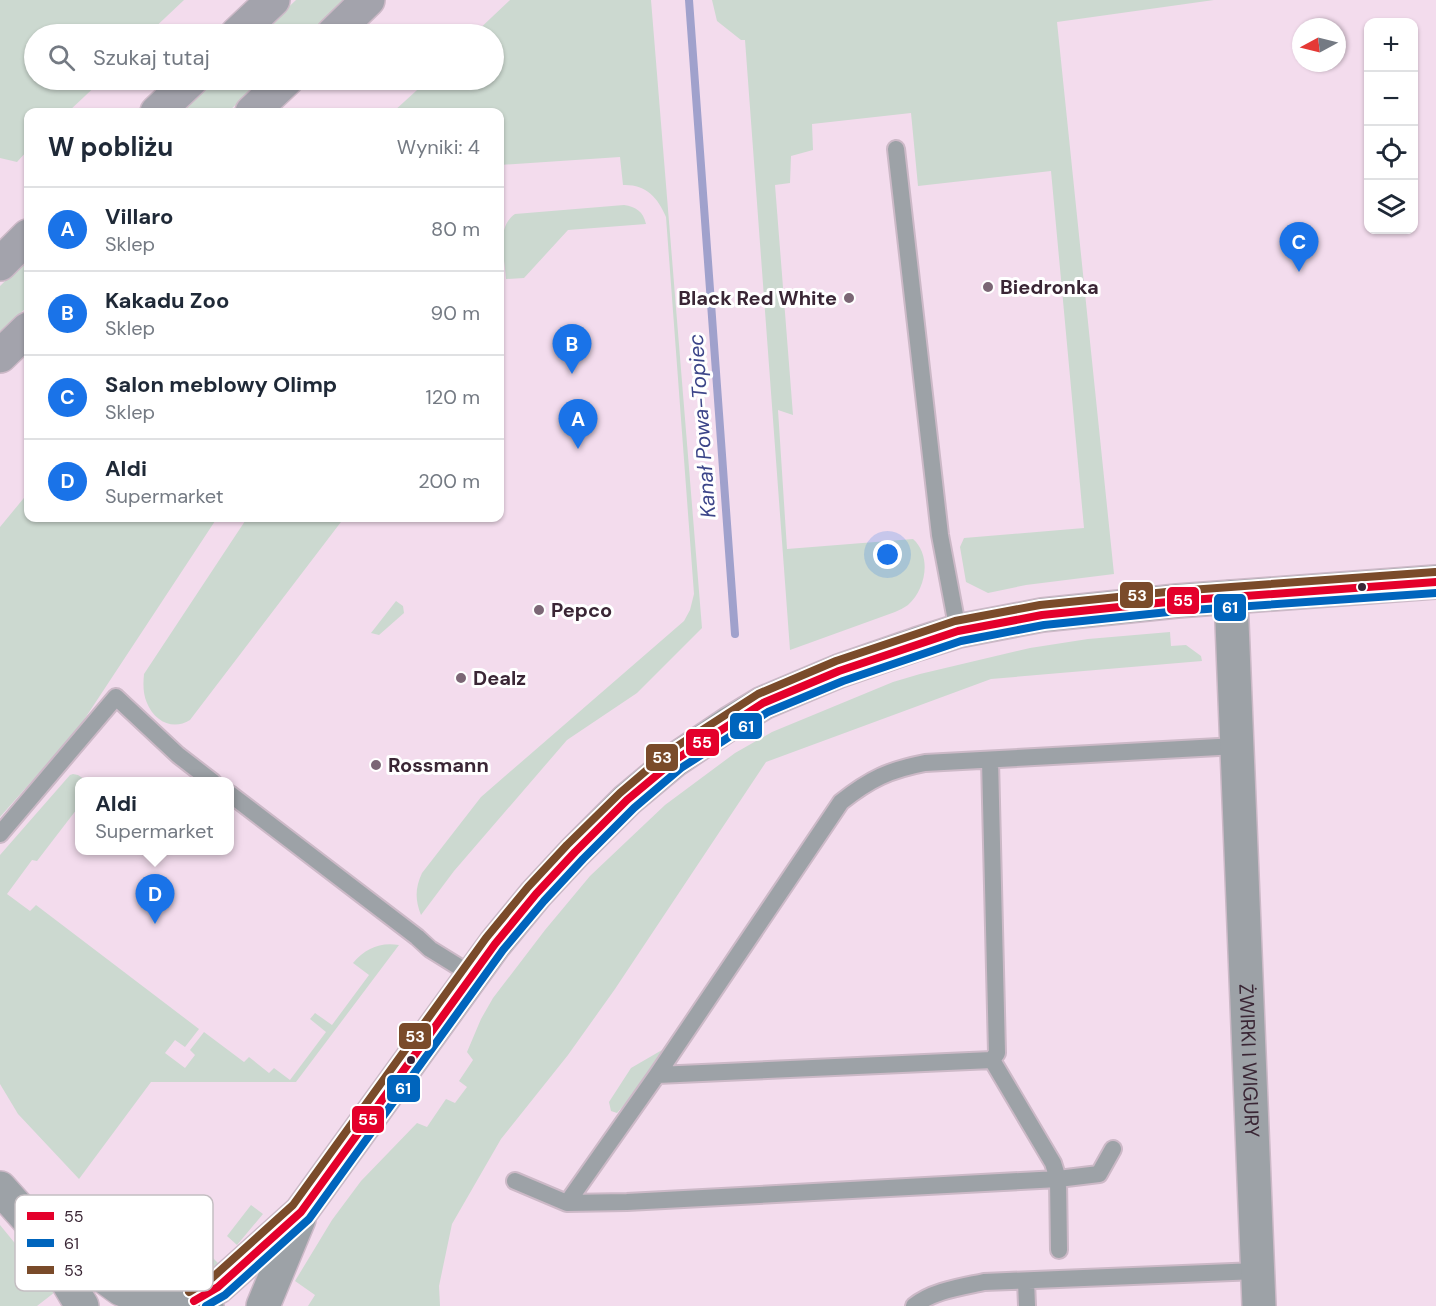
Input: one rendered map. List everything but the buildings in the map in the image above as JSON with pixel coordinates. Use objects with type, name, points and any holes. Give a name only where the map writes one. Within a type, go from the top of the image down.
[{"type":"main road","points":[[248,24],[273,0]]},
{"type":"main road","points":[[344,24],[369,0]]},
{"type":"main road","points":[[161,108],[180,90]]},
{"type":"main road","points":[[256,108],[275,90]]},
{"type":"main road","points":[[0,264],[24,241]]},
{"type":"main road","points":[[0,357],[24,333]]},
{"type":"street","points":[[126,1291],[151,1304],[176,1299],[201,1304],[301,1212],[472,975],[536,894],[627,800],[693,747],[763,704],[881,655],[958,631],[1042,615],[1231,597],[1436,582]]},
{"type":"street","name":"ŻWIRKI I WIGURY","points":[[1231,597],[1259,1306]]},
{"type":"street","points":[[0,1188],[15,1205]]},
{"type":"street","points":[[263,1306],[301,1212]]},
{"type":"street","points":[[73,1291],[82,1306]]},
{"type":"lane","points":[[896,149],[939,535],[958,631]]},
{"type":"lane","points":[[0,834],[116,698],[178,755],[207,777]]},
{"type":"lane","points":[[567,1203],[657,1076],[841,802],[866,782],[900,768],[925,763],[1237,746]]},
{"type":"lane","points":[[990,760],[997,1053],[992,1060]]},
{"type":"lane","points":[[234,797],[430,949],[472,975]]},
{"type":"lane","points":[[657,1076],[992,1060]]},
{"type":"lane","points":[[992,1060],[1053,1163],[1058,1179],[1059,1250]]},
{"type":"lane","points":[[515,1181],[567,1203],[627,1202],[1058,1179],[1099,1174],[1113,1149]]},
{"type":"lane","points":[[914,1306],[921,1300],[952,1289],[984,1282],[1257,1271]]},
{"type":"lane","points":[[1026,1281],[1027,1306]]},
{"type":"shaded area","points":[[0,0],[184,0],[159,24],[24,24],[24,90],[91,90],[72,108],[24,108],[24,154],[17,162],[0,158]]},
{"type":"shaded area","points":[[296,0],[344,0],[319,24],[271,24]]},
{"type":"shaded area","points":[[510,0],[651,0],[702,628],[637,693],[567,740],[454,871],[421,915],[417,894],[422,873],[481,797],[684,621],[690,610],[694,594],[666,217],[659,203],[644,189],[623,185],[620,157],[504,165],[504,108],[397,108],[417,90],[504,90],[504,24],[485,24]]},
{"type":"shaded area","points":[[712,0],[1214,0],[1057,22],[1114,574],[1026,585],[988,593],[966,582],[960,547],[964,538],[1084,528],[1051,171],[918,186],[911,113],[812,124],[813,150],[791,156],[790,183],[775,185],[793,415],[778,410],[787,549],[913,539],[923,554],[925,563],[923,582],[914,598],[905,607],[790,650],[745,40],[741,40],[717,21]]},
{"type":"shaded area","points":[[203,90],[251,90],[232,108],[184,108]]},
{"type":"shaded area","points":[[624,205],[638,210],[646,224],[568,230],[524,278],[506,279],[504,231],[515,214]]},
{"type":"shaded area","points":[[24,263],[24,310],[0,333],[0,286]]},
{"type":"shaded area","points":[[24,498],[24,522],[214,522],[78,729],[0,817],[0,527]]},
{"type":"shaded area","points":[[244,522],[341,522],[190,720],[177,725],[165,722],[154,715],[145,696],[144,674]]},
{"type":"shaded area","points":[[396,601],[403,606],[404,613],[379,635],[371,633]]},
{"type":"shaded area","points":[[1170,632],[1171,646],[1186,645],[1201,656],[1202,661],[991,679],[766,762],[615,989],[568,1055],[501,1139],[452,1224],[439,1286],[440,1306],[308,1306],[315,1295],[295,1281],[332,1220],[361,1181],[417,1123],[427,1127],[446,1099],[455,1103],[467,1087],[459,1081],[473,1060],[467,1052],[493,998],[590,876],[665,805],[735,753],[772,732],[893,682],[1030,648],[1088,639]]},
{"type":"shaded area","points":[[70,775],[81,777],[75,777],[75,812],[37,861],[32,860],[7,894],[30,911],[36,905],[199,1029],[185,1047],[175,1040],[165,1053],[185,1068],[195,1055],[190,1050],[204,1032],[244,1062],[249,1057],[269,1073],[274,1068],[290,1080],[326,1032],[310,1019],[315,1013],[332,1025],[369,975],[353,963],[363,953],[374,947],[386,944],[399,945],[296,1082],[151,1082],[79,1179],[18,1114],[0,1084],[0,855]]},
{"type":"shaded area","points":[[662,1050],[632,1096],[617,1113],[611,1111],[609,1102],[631,1068]]},
{"type":"shaded area","points":[[251,1205],[263,1214],[237,1245],[227,1236]]},
{"type":"shaded area","points":[[0,1225],[15,1243],[15,1291],[55,1292],[37,1306],[0,1306]]},
{"type":"shaded area","points":[[213,1258],[219,1264],[213,1268]]},
{"type":"waterway","name":"Kanał Powa-Topiec","points":[[689,0],[735,634]]},
{"type":"transit line","name":"53","points":[[213,1277],[293,1205],[486,938],[528,887],[567,845],[620,793],[668,752],[758,694],[836,661],[955,621],[1040,605],[1176,591],[1435,572]]},
{"type":"transit line","name":"55","points":[[213,1290],[301,1212],[495,944],[536,894],[575,852],[627,800],[675,760],[763,703],[839,671],[958,631],[1042,615],[1177,601],[1436,582]]},
{"type":"transit line","name":"61","points":[[206,1306],[225,1295],[309,1219],[503,950],[583,859],[634,808],[681,768],[768,712],[843,681],[961,641],[1044,625],[1178,611],[1436,593]]},
{"type":"transit line","name":"55","points":[[194,1301],[211,1291]]},
{"type":"place","name":"Salon meblowy Olimp","points":[[1299,272]]},
{"type":"place","name":"Biedronka","points":[[988,287]]},
{"type":"place","name":"Black Red White","points":[[849,298]]},
{"type":"place","name":"Kakadu Zoo","points":[[572,374]]},
{"type":"place","name":"Villaro","points":[[578,449]]},
{"type":"place","name":"Pepco","points":[[539,610]]},
{"type":"place","name":"Dealz","points":[[461,678]]},
{"type":"place","name":"Rossmann","points":[[376,765]]},
{"type":"place","name":"Aldi","points":[[155,924]]}]
